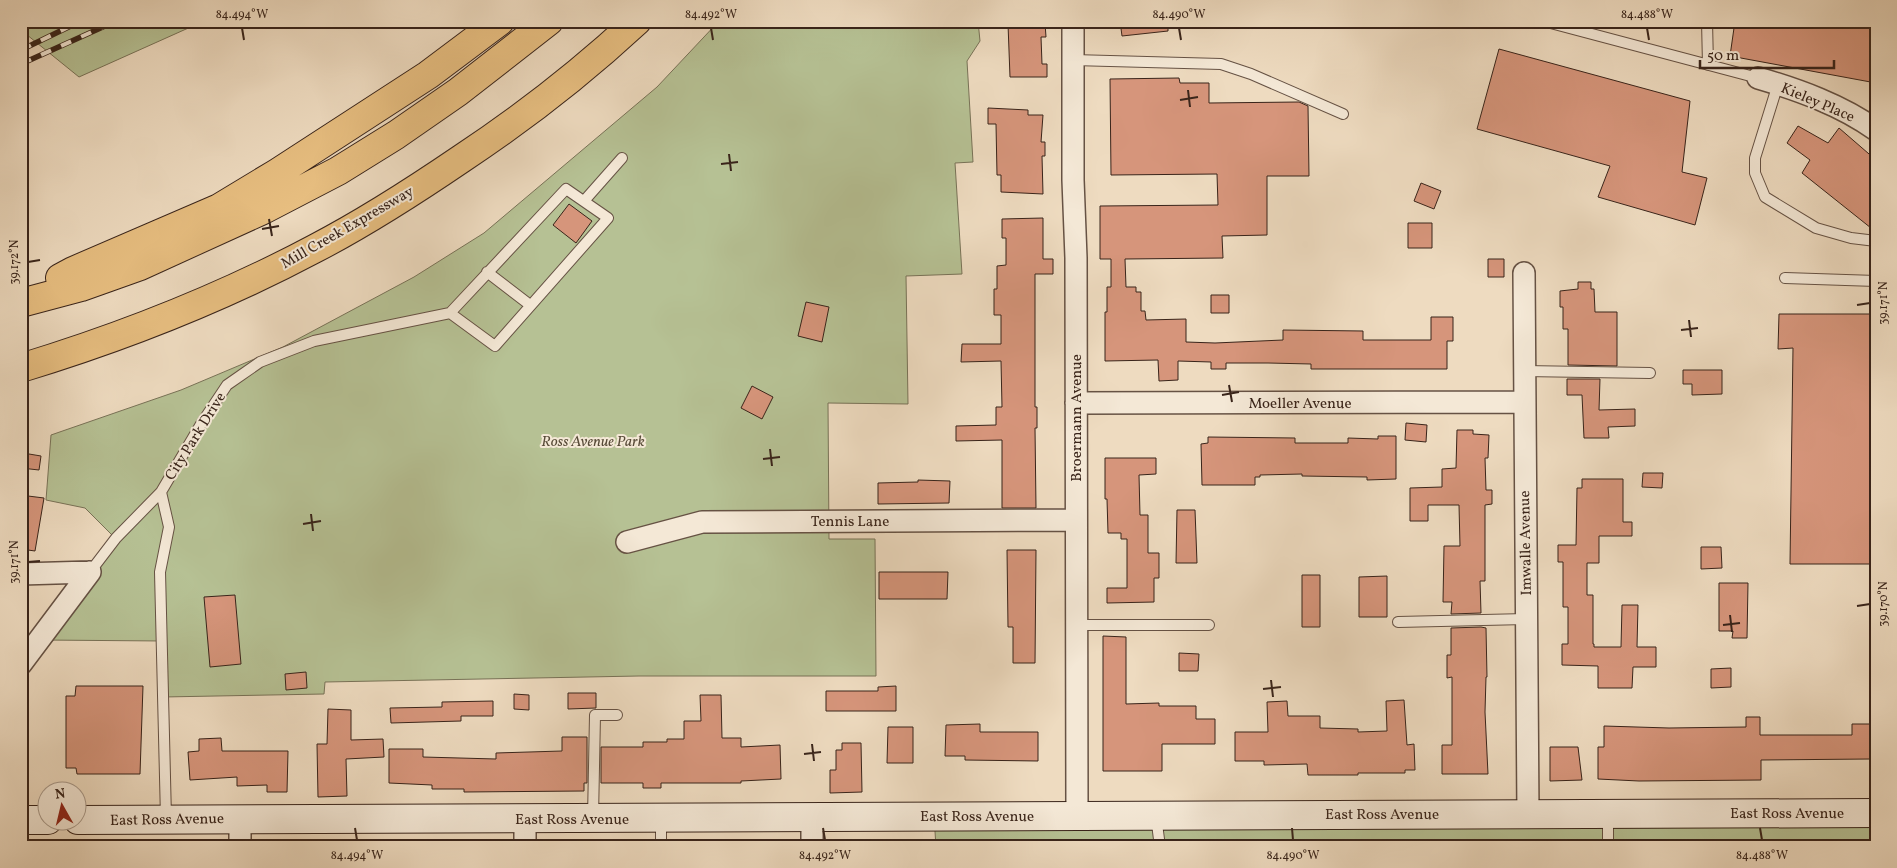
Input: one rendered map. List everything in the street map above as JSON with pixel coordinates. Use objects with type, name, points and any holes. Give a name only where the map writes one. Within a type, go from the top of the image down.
[{"type":"highway","points":[[21,302],[73,270],[219,208],[277,174],[428,75],[500,21]]},
{"type":"highway","points":[[21,302],[81,287],[140,266],[264,210],[329,175],[396,135],[458,92],[549,21]]},
{"type":"highway","name":"Mill Creek Expressway","points":[[21,368],[131,332],[241,285],[316,248],[398,200],[502,131],[569,80],[637,21]]},
{"type":"street","name":"Broermann Avenue","points":[[1072,21],[1073,180],[1076,258],[1077,815]]},
{"type":"street","name":"Kieley Place","points":[[1768,81],[1832,104],[1876,130]]},
{"type":"street","name":"Imwalle Avenue","points":[[1524,273],[1528,814]]},
{"type":"street","name":"Moeller Avenue","points":[[1076,403],[1524,402]]},
{"type":"street","name":"Tennis Lane","points":[[627,542],[702,522],[1075,520]]},
{"type":"street","points":[[21,574],[90,572]]},
{"type":"street","name":"City Park Drive","points":[[21,664],[90,572]]},
{"type":"street","name":"East Ross Avenue","points":[[88,820],[1876,813]]},
{"type":"street","points":[[812,817],[812,847]]},
{"type":"street","points":[[240,818],[240,847]]},
{"type":"street","points":[[525,819],[525,847]]},
{"type":"street","points":[[21,820],[38,820]]},
{"type":"lane","points":[[1543,21],[1768,81],[1756,158],[1756,173],[1765,197],[1816,228],[1851,238],[1876,241]]},
{"type":"lane","points":[[1707,21],[1708,65]]},
{"type":"lane","points":[[1073,60],[1221,64],[1250,74],[1343,114]]},
{"type":"lane","points":[[584,201],[622,158]]},
{"type":"lane","points":[[566,189],[584,201],[608,218],[495,346],[450,313],[566,189]]},
{"type":"lane","points":[[487,272],[530,305]]},
{"type":"lane","points":[[1785,278],[1876,281]]},
{"type":"lane","name":"City Park Drive","points":[[90,572],[116,538],[161,492],[201,424],[227,385],[260,362],[314,341],[450,313]]},
{"type":"lane","points":[[1524,371],[1650,372]]},
{"type":"lane","points":[[161,492],[169,527],[160,572],[166,819]]},
{"type":"lane","points":[[1398,622],[1526,619]]},
{"type":"lane","points":[[1076,625],[1209,625]]},
{"type":"lane","points":[[592,819],[595,715],[617,715]]},
{"type":"lane","points":[[1608,814],[1608,847]]},
{"type":"lane","points":[[1156,815],[1160,847]]},
{"type":"lane","points":[[661,818],[661,847]]},
{"type":"green space","points":[[21,21],[204,21],[79,77],[21,30]]},
{"type":"green space","name":"Ross Avenue Park","points":[[719,21],[978,21],[980,41],[967,61],[973,162],[955,163],[962,274],[906,276],[908,404],[828,403],[829,539],[875,539],[876,676],[639,676],[325,682],[324,694],[163,697],[162,641],[41,640],[115,538],[85,508],[46,500],[51,435],[181,390],[283,347],[414,277],[484,233],[657,87]]},
{"type":"green space","points":[[1876,813],[1876,847],[936,847],[934,816]]},
{"type":"building","points":[[1120,21],[1168,21],[1168,31],[1122,36]]},
{"type":"building","points":[[1735,21],[1876,21],[1876,83],[1730,56]]},
{"type":"building","points":[[1045,23],[1046,37],[1041,37],[1042,64],[1047,64],[1047,77],[1010,77],[1008,24]]},
{"type":"building","points":[[1499,49],[1690,101],[1682,172],[1707,178],[1695,225],[1598,197],[1610,166],[1477,129]]},
{"type":"building","points":[[1179,78],[1180,83],[1209,83],[1209,103],[1299,102],[1308,106],[1309,176],[1267,176],[1267,235],[1222,236],[1223,258],[1125,259],[1126,287],[1136,287],[1136,292],[1141,292],[1141,311],[1145,311],[1146,320],[1186,319],[1186,342],[1215,343],[1283,340],[1283,330],[1363,331],[1363,340],[1431,340],[1431,317],[1453,317],[1453,341],[1447,341],[1447,369],[1311,369],[1311,364],[1226,363],[1226,369],[1211,369],[1211,362],[1178,361],[1178,380],[1159,381],[1158,360],[1105,361],[1105,312],[1107,312],[1107,287],[1111,287],[1111,259],[1100,259],[1100,206],[1218,205],[1217,174],[1111,175],[1110,79]]},
{"type":"building","points":[[988,108],[1028,110],[1028,115],[1043,115],[1041,142],[1045,142],[1045,156],[1042,156],[1043,194],[1001,192],[1001,175],[997,175],[996,124],[988,124]]},
{"type":"building","points":[[1798,126],[1828,143],[1839,128],[1876,160],[1876,232],[1802,173],[1810,160],[1787,143]]},
{"type":"building","points":[[1421,183],[1441,191],[1434,209],[1414,201]]},
{"type":"building","points":[[569,204],[592,221],[576,243],[553,225]]},
{"type":"building","points":[[1043,218],[1043,259],[1053,259],[1053,274],[1035,274],[1036,508],[1002,508],[1002,440],[956,441],[956,426],[996,425],[996,407],[1002,407],[1001,361],[961,362],[962,344],[1001,344],[1001,315],[994,315],[994,289],[997,289],[997,266],[1006,265],[1006,238],[1002,238],[1002,219]]},
{"type":"building","points":[[1408,223],[1432,223],[1432,248],[1408,248]]},
{"type":"building","points":[[1488,259],[1504,259],[1504,277],[1488,277]]},
{"type":"building","points":[[1578,282],[1591,282],[1591,289],[1594,289],[1595,312],[1617,312],[1617,366],[1568,365],[1568,329],[1563,329],[1563,307],[1560,307],[1560,291],[1578,289]]},
{"type":"building","points":[[1211,295],[1229,295],[1229,313],[1211,313]]},
{"type":"building","points":[[806,302],[829,307],[822,342],[798,336]]},
{"type":"building","points":[[1779,314],[1876,314],[1876,564],[1790,564],[1793,348],[1778,349]]},
{"type":"building","points":[[1683,370],[1722,370],[1722,394],[1692,395],[1692,384],[1683,384]]},
{"type":"building","points":[[1567,379],[1600,379],[1599,410],[1635,409],[1635,426],[1608,427],[1609,438],[1584,438],[1582,395],[1567,395]]},
{"type":"building","points":[[752,386],[773,397],[762,419],[741,408]]},
{"type":"building","points":[[1406,423],[1427,425],[1426,442],[1405,440]]},
{"type":"building","points":[[1457,430],[1473,430],[1473,434],[1489,435],[1488,458],[1485,458],[1486,490],[1492,490],[1492,504],[1485,505],[1485,581],[1480,581],[1481,613],[1451,614],[1452,602],[1443,602],[1444,546],[1460,546],[1459,505],[1428,505],[1428,521],[1410,521],[1410,488],[1442,487],[1442,469],[1456,468]]},
{"type":"building","points":[[1378,436],[1396,436],[1396,479],[1367,480],[1367,477],[1302,476],[1302,474],[1260,475],[1260,477],[1255,477],[1255,485],[1202,485],[1201,444],[1208,443],[1208,437],[1295,438],[1295,443],[1348,443],[1348,438],[1378,439]]},
{"type":"building","points":[[23,453],[41,456],[39,470],[21,468]]},
{"type":"building","points":[[1105,458],[1156,458],[1156,474],[1139,475],[1140,515],[1148,515],[1148,553],[1159,553],[1159,578],[1154,578],[1154,602],[1107,603],[1107,588],[1127,588],[1127,539],[1121,539],[1121,533],[1108,533],[1107,499],[1105,499]]},
{"type":"building","points":[[1643,473],[1663,473],[1662,488],[1642,487]]},
{"type":"building","points":[[1582,479],[1623,479],[1623,522],[1632,522],[1632,536],[1599,536],[1599,563],[1587,563],[1587,595],[1593,595],[1594,647],[1621,647],[1622,605],[1638,605],[1637,647],[1656,647],[1656,667],[1633,667],[1632,688],[1598,688],[1598,666],[1562,665],[1562,644],[1568,644],[1568,607],[1563,607],[1563,562],[1558,562],[1558,545],[1576,545],[1577,488],[1582,488]]},
{"type":"building","points":[[918,480],[950,481],[949,503],[878,504],[878,483],[918,482]]},
{"type":"building","points":[[28,496],[44,498],[35,551],[21,549]]},
{"type":"building","points":[[1177,510],[1195,510],[1197,563],[1176,563]]},
{"type":"building","points":[[1701,547],[1721,547],[1722,568],[1701,569]]},
{"type":"building","points":[[1007,550],[1036,550],[1035,663],[1013,663],[1013,627],[1008,627]]},
{"type":"building","points":[[879,572],[948,572],[947,599],[879,599]]},
{"type":"building","points":[[1302,575],[1320,575],[1320,627],[1302,627]]},
{"type":"building","points":[[1387,576],[1387,617],[1359,617],[1359,577]]},
{"type":"building","points":[[1719,583],[1748,583],[1747,638],[1732,638],[1733,631],[1719,631]]},
{"type":"building","points":[[235,595],[241,664],[210,667],[204,597]]},
{"type":"building","points":[[1451,628],[1486,628],[1487,677],[1485,712],[1488,774],[1442,774],[1442,745],[1452,745],[1452,677],[1447,678],[1447,655],[1451,655]]},
{"type":"building","points":[[1103,636],[1126,637],[1126,704],[1159,703],[1159,706],[1196,706],[1196,719],[1215,719],[1215,744],[1162,744],[1162,771],[1103,771]]},
{"type":"building","points":[[1179,653],[1199,654],[1198,671],[1179,671]]},
{"type":"building","points":[[1731,668],[1731,687],[1711,688],[1711,669]]},
{"type":"building","points":[[306,672],[307,688],[286,690],[285,674]]},
{"type":"building","points":[[76,686],[143,686],[140,774],[77,774],[76,768],[66,768],[66,696],[75,696]]},
{"type":"building","points":[[896,686],[896,711],[826,711],[826,691],[878,691],[878,687]]},
{"type":"building","points":[[568,693],[596,693],[596,708],[568,709]]},
{"type":"building","points":[[514,694],[529,695],[529,710],[514,709]]},
{"type":"building","points":[[700,695],[721,695],[722,738],[741,738],[741,747],[780,745],[781,779],[741,781],[741,783],[661,783],[661,788],[643,788],[643,783],[601,783],[601,747],[643,747],[643,742],[667,742],[667,739],[684,739],[684,721],[701,721]]},
{"type":"building","points":[[1404,700],[1407,745],[1414,744],[1415,770],[1405,770],[1405,773],[1308,775],[1307,764],[1264,765],[1264,761],[1235,761],[1235,732],[1268,732],[1267,702],[1287,701],[1288,716],[1320,716],[1320,728],[1358,729],[1358,732],[1387,731],[1386,701]]},
{"type":"building","points":[[493,701],[493,716],[461,716],[461,721],[391,723],[390,708],[442,707],[442,702]]},
{"type":"building","points":[[328,709],[351,710],[351,740],[383,739],[384,757],[346,759],[347,796],[318,797],[317,744],[327,744]]},
{"type":"building","points":[[1746,717],[1760,717],[1760,735],[1852,735],[1852,724],[1870,724],[1870,759],[1761,760],[1761,780],[1639,781],[1598,779],[1598,747],[1604,747],[1604,726],[1669,728],[1746,727]]},
{"type":"building","points":[[980,724],[980,732],[1038,732],[1038,761],[965,760],[965,756],[945,756],[946,725]]},
{"type":"building","points":[[888,727],[913,727],[913,763],[887,763]]},
{"type":"building","points":[[562,737],[587,737],[587,783],[584,783],[584,791],[464,792],[464,789],[432,789],[432,785],[389,783],[389,749],[423,749],[423,757],[496,759],[496,753],[562,751]]},
{"type":"building","points":[[221,738],[222,751],[288,751],[287,792],[267,792],[267,785],[237,786],[237,777],[190,780],[188,752],[199,751],[199,739]]},
{"type":"building","points":[[842,743],[861,743],[862,792],[830,793],[830,770],[836,770],[836,750],[842,750]]},
{"type":"building","points":[[1550,747],[1578,747],[1582,780],[1550,781]]},
{"type":"railway","points":[[21,50],[81,21]]},
{"type":"railway","points":[[21,64],[116,21]]}]
